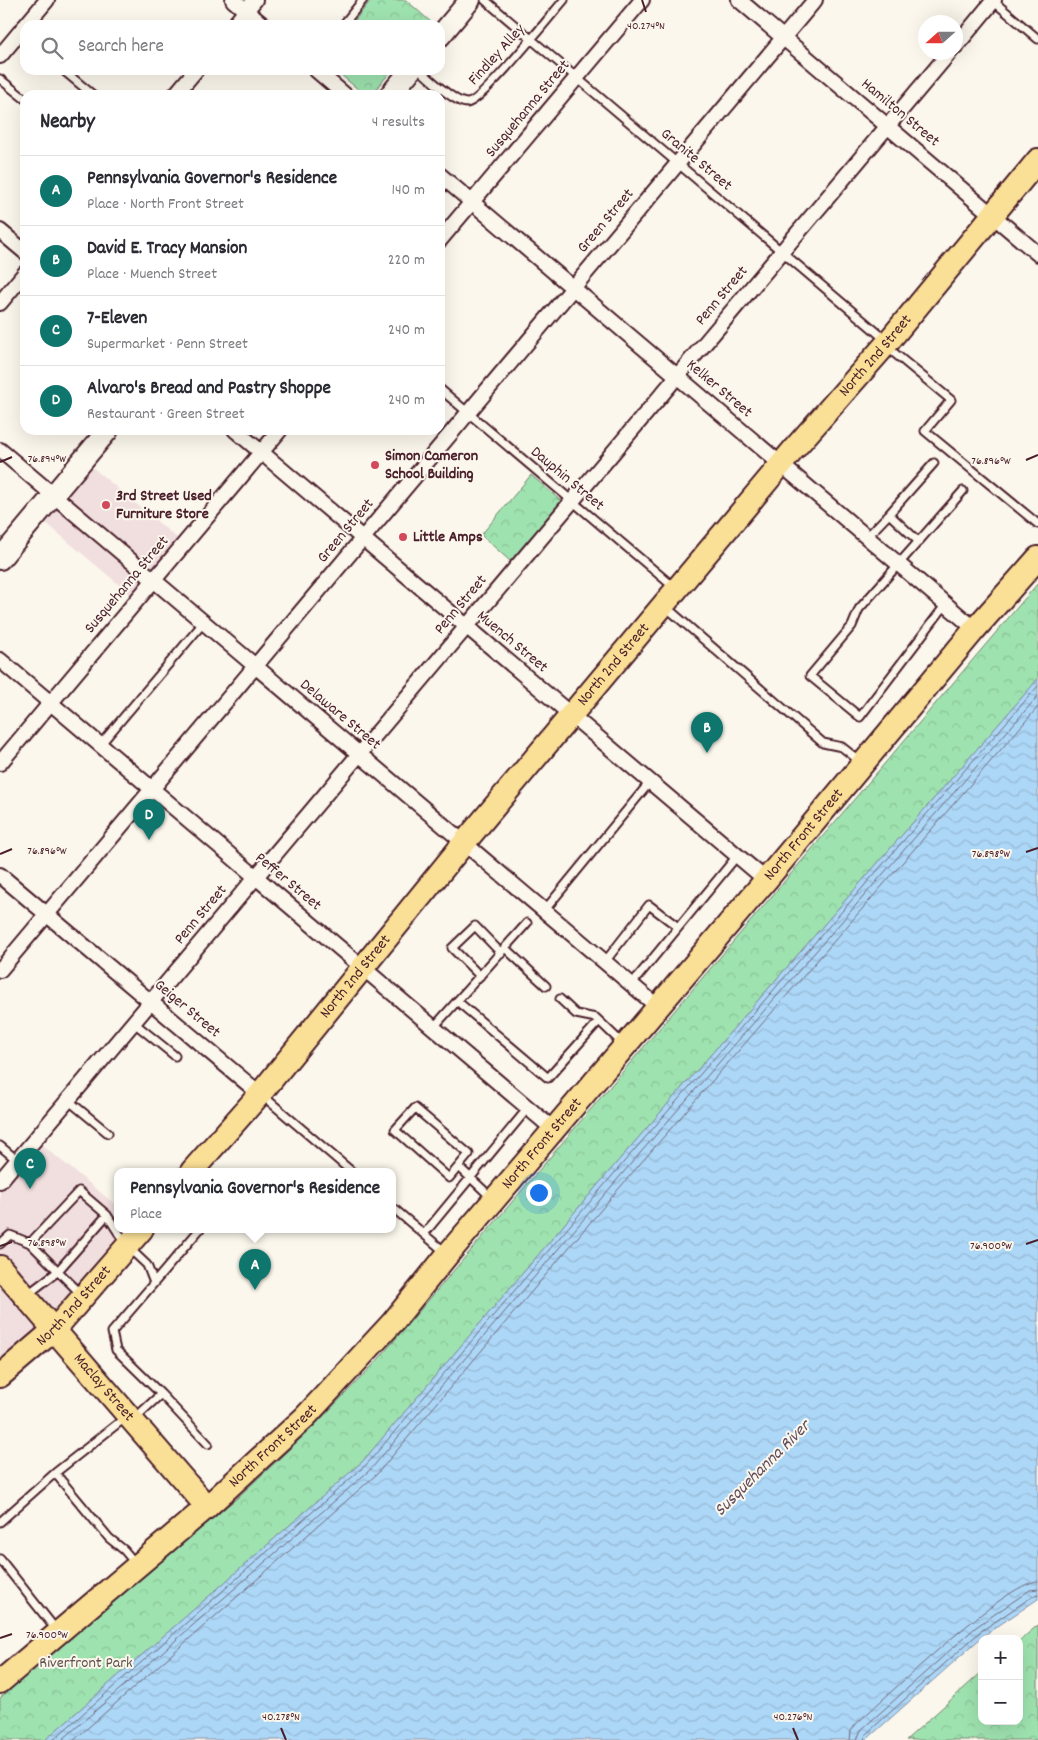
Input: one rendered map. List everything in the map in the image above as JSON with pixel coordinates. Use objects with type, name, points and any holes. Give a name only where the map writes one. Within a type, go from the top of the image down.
[{"type":"main road","points":[[445,30],[470,0]]},
{"type":"main road","points":[[394,90],[408,75]]},
{"type":"main road","name":"North 2nd Street","points":[[195,1168],[260,1094],[464,843],[887,343],[1038,160]]},
{"type":"main road","points":[[0,559],[104,435]]},
{"type":"main road","name":"North Front Street","points":[[0,1682],[207,1507],[305,1417],[393,1322],[448,1254],[766,880],[975,628],[1038,558]]},
{"type":"main road","name":"North 2nd Street","points":[[0,1376],[55,1329],[138,1233]]},
{"type":"main road","name":"Maclay Street","points":[[0,1268],[55,1329],[207,1507]]},
{"type":"street","points":[[32,20],[47,0]]},
{"type":"street","points":[[233,0],[250,5],[259,20]]},
{"type":"street","name":"Susquehanna Street","points":[[445,234],[642,0]]},
{"type":"street","name":"Hamilton Street","points":[[739,0],[1038,254]]},
{"type":"street","name":"Green Street","points":[[0,970],[815,0]]},
{"type":"street","points":[[963,37],[993,0]]},
{"type":"street","points":[[238,20],[250,5]]},
{"type":"street","points":[[0,56],[20,34]]},
{"type":"street","name":"Penn Street","points":[[0,1181],[943,60]]},
{"type":"street","points":[[179,90],[192,75]]},
{"type":"street","points":[[322,75],[339,90]]},
{"type":"street","name":"Kelker Street","points":[[445,180],[975,628]]},
{"type":"street","points":[[0,231],[20,248]]},
{"type":"street","points":[[0,303],[20,279]]},
{"type":"street","name":"Muench Street","points":[[241,435],[766,880]]},
{"type":"street","name":"Susquehanna Street","points":[[0,763],[276,435]]},
{"type":"street","name":"Delaware Street","points":[[0,450],[658,1007]]},
{"type":"street","name":"Peffer Street","points":[[0,660],[554,1130]]},
{"type":"street","name":"Geiger Street","points":[[0,875],[46,916],[260,1094]]},
{"type":"lane","points":[[347,20],[363,0]]},
{"type":"lane","name":"Granite Street","points":[[485,0],[782,252],[951,400],[925,431],[1038,524]]},
{"type":"lane","name":"Findley Alley","points":[[445,90],[464,103],[470,102],[489,86],[564,0]]},
{"type":"lane","points":[[993,0],[1038,39]]},
{"type":"lane","points":[[69,75],[87,90]]},
{"type":"lane","name":"Findley Alley","points":[[426,75],[444,90]]},
{"type":"lane","points":[[0,79],[20,95]]},
{"type":"lane","name":"Dauphin Street","points":[[445,393],[572,501],[823,743],[842,747],[863,764]]},
{"type":"lane","points":[[867,537],[934,463]]},
{"type":"lane","points":[[946,604],[860,717],[810,676],[852,626],[859,609],[963,491]]},
{"type":"lane","points":[[889,514],[919,542]]},
{"type":"lane","points":[[100,745],[204,622]]},
{"type":"lane","points":[[544,912],[650,782]]},
{"type":"lane","points":[[630,985],[737,856]]},
{"type":"lane","points":[[604,963],[649,905],[678,927]]},
{"type":"lane","points":[[434,1028],[527,923]]},
{"type":"lane","points":[[480,976],[452,948],[475,926],[546,986]]},
{"type":"lane","points":[[560,999],[576,1014],[596,1018],[625,1046]]},
{"type":"lane","points":[[457,1001],[548,1078],[599,1021]]},
{"type":"lane","points":[[133,1022],[175,1056]]},
{"type":"lane","name":"Geiger Street","points":[[260,1094],[347,1168]]},
{"type":"lane","points":[[68,1100],[108,1133]]},
{"type":"lane","points":[[415,1108],[469,1154],[459,1167],[449,1178],[395,1130],[415,1108]]},
{"type":"lane","points":[[424,1234],[528,1108]]},
{"type":"lane","points":[[0,1146],[17,1160]]},
{"type":"lane","points":[[459,1167],[494,1200]]},
{"type":"lane","points":[[30,1243],[79,1191],[107,1215],[114,1226]]},
{"type":"lane","points":[[396,1210],[448,1254]]},
{"type":"lane","points":[[26,1296],[57,1272],[107,1215]]},
{"type":"lane","points":[[119,1233],[127,1246],[147,1265],[154,1283]]},
{"type":"lane","points":[[197,1233],[112,1332],[116,1350],[208,1444]]},
{"type":"lane","points":[[0,1244],[10,1235],[30,1243],[57,1272],[84,1296]]},
{"type":"lane","points":[[0,1522],[55,1474],[161,1394]]},
{"type":"lane","points":[[55,1474],[109,1538],[124,1550],[138,1566]]},
{"type":"lane","points":[[0,1559],[58,1632]]},
{"type":"shaded area","points":[[92,467],[183,543],[136,599],[46,523]]},
{"type":"shaded area","points":[[41,1144],[114,1204],[114,1233],[121,1233],[64,1299],[36,1328],[0,1359],[0,1191]]},
{"type":"green space","points":[[371,0],[406,0],[429,20],[355,20]]},
{"type":"green space","points":[[341,75],[388,75],[375,90],[359,90]]},
{"type":"green space","points":[[531,475],[561,501],[510,561],[481,535]]},
{"type":"green space","name":"Riverfront Park","points":[[1038,583],[1038,679],[619,1160],[363,1461],[45,1740],[0,1740],[0,1698],[64,1640],[236,1499],[312,1428],[376,1362]]},
{"type":"green space","points":[[1038,1625],[1038,1740],[906,1740],[978,1676],[978,1725],[1023,1725],[1023,1638]]},
{"type":"water","name":"Susquehanna River","points":[[1038,679],[1038,1599],[984,1635],[978,1635],[978,1640],[866,1740],[45,1740],[363,1461],[619,1160]]},
{"type":"place","name":"Simon Cameron School Building","points":[[375,465]]},
{"type":"place","name":"3rd Street Used Furniture Store","points":[[106,505]]},
{"type":"place","name":"Little Amps","points":[[403,537]]},
{"type":"place","name":"David E. Tracy Mansion","points":[[707,753]]},
{"type":"place","name":"Alvaro's Bread and Pastry Shoppe","points":[[149,840]]},
{"type":"place","name":"7-Eleven","points":[[30,1189]]},
{"type":"place","name":"Pennsylvania Governor's Residence","points":[[255,1290]]}]
